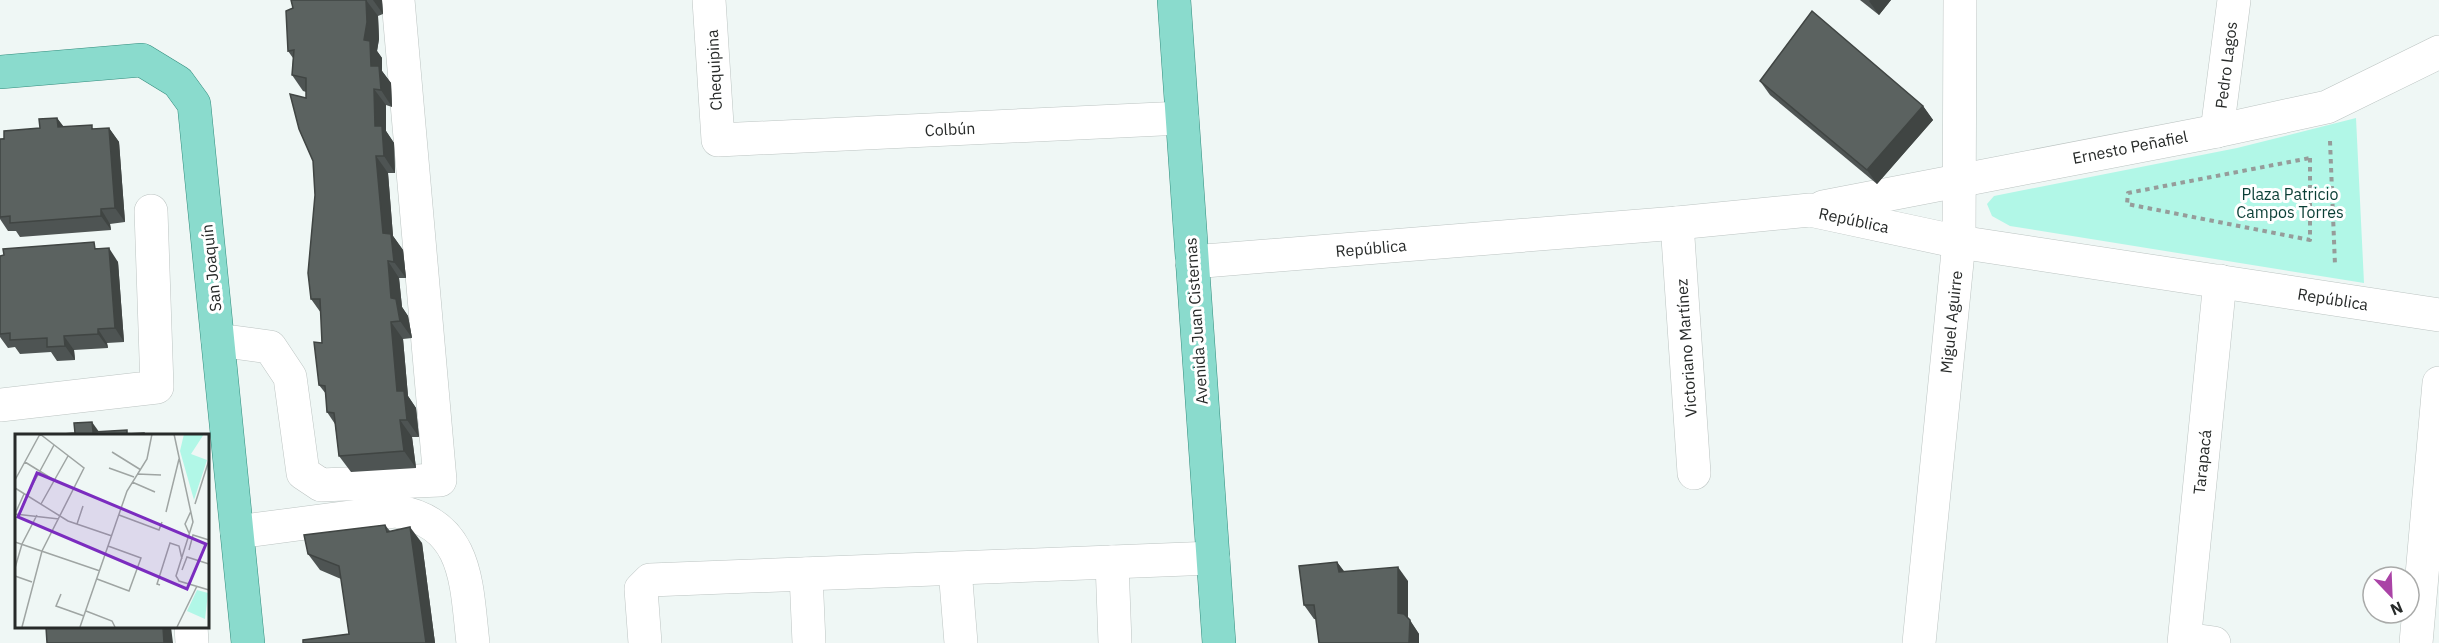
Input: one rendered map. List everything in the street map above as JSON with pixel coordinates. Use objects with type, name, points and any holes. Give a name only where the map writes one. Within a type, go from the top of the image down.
[{"type":"main road","name":"Avenida Juan Cisternas","points":[[1174,0],[1218,643]]},
{"type":"main road","name":"San Joaquín","points":[[0,72],[142,60],[178,82],[194,104],[248,643]]},
{"type":"street","points":[[218,340],[270,347],[290,377],[303,473],[321,485],[440,480],[398,0]]},
{"type":"street","name":"Chequipina","points":[[710,0],[718,140]]},
{"type":"street","name":"Miguel Aguirre","points":[[1919,643],[1959,242],[1960,0]]},
{"type":"street","name":"Pedro Lagos","points":[[2217,131],[2234,0]]},
{"type":"street","name":"Ernesto Peñafiel","points":[[1810,210],[2217,131],[2327,107],[2439,52]]},
{"type":"street","name":"Colbún","points":[[718,140],[1182,118]]},
{"type":"street","name":"República","points":[[1192,262],[1677,224],[1810,210],[1959,242],[2439,315]]},
{"type":"street","points":[[0,405],[156,387],[151,211]]},
{"type":"street","name":"Victoriano Martínez","points":[[1677,224],[1694,473]]},
{"type":"street","name":"Tarapacá","points":[[2194,642],[2220,281]]},
{"type":"street","points":[[2416,643],[2439,383]]},
{"type":"street","points":[[237,532],[396,511],[412,514],[432,525],[455,546],[463,567],[473,643]]},
{"type":"street","points":[[645,643],[641,589],[650,580],[1213,558]]},
{"type":"street","points":[[1112,562],[1115,643]]},
{"type":"street","points":[[955,568],[961,643]]},
{"type":"street","points":[[806,574],[809,643]]},
{"type":"street","points":[[191,628],[192,643]]},
{"type":"path","points":[[2327,107],[2336,299]]},
{"type":"path","points":[[2310,158],[2310,199],[2310,240],[2127,204],[2128,193],[2310,158]]},
{"type":"path","points":[[2310,199],[2333,199]]},
{"type":"green space","name":"Plaza Patricio Campos Torres","points":[[2356,118],[2364,283],[2010,226],[1992,216],[1987,204],[1994,196],[2237,148]]},
{"type":"building","points":[[291,0],[366,0],[367,22],[364,40],[370,41],[371,66],[379,66],[381,90],[374,89],[375,126],[382,126],[384,156],[376,156],[383,233],[391,234],[394,262],[388,261],[391,298],[396,299],[400,321],[391,322],[397,391],[404,391],[407,420],[400,420],[404,451],[339,456],[334,413],[327,412],[325,386],[319,385],[314,342],[322,343],[320,299],[311,299],[308,273],[315,195],[313,161],[299,129],[290,94],[306,98],[306,78],[292,75],[294,50],[288,51],[286,11],[293,8]]},
{"type":"building","points":[[1812,11],[1923,106],[1867,170],[1760,81]]},
{"type":"building","points":[[57,118],[58,127],[92,125],[92,129],[109,128],[115,208],[101,209],[101,216],[10,223],[10,216],[0,217],[0,139],[4,139],[4,131],[40,128],[39,119]]},
{"type":"building","points":[[94,242],[95,249],[109,248],[115,328],[98,329],[98,334],[64,336],[65,346],[47,347],[47,338],[10,340],[10,333],[0,334],[0,256],[4,255],[3,249]]},
{"type":"building","points":[[92,422],[93,432],[127,430],[127,434],[63,434],[75,433],[74,423]]},
{"type":"building","points":[[385,525],[387,532],[410,527],[426,643],[303,643],[303,640],[349,634],[339,566],[308,554],[304,535]]},
{"type":"building","points":[[1337,562],[1339,572],[1398,567],[1398,613],[1404,614],[1410,620],[1409,643],[1319,643],[1314,605],[1304,605],[1299,566]]},
{"type":"building","points":[[46,628],[163,628],[164,643],[47,643]]}]
